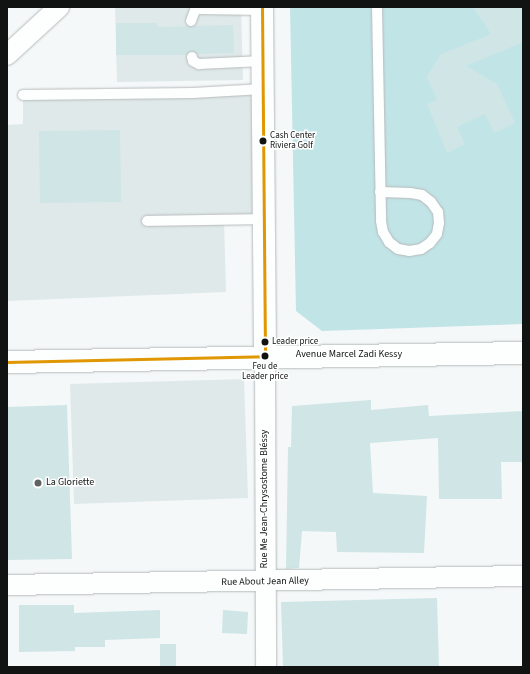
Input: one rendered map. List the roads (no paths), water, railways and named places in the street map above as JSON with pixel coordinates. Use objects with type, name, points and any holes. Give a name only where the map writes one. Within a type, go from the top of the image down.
[{"type":"street","points":[[7,55],[59,7]]},
{"type":"street","points":[[262,8],[265,356]]},
{"type":"street","name":"Avenue Marcel Zadi Kessy","points":[[7,362],[265,356],[523,353]]},
{"type":"street","name":"Rue Me Jean-Chrysostome Bléssy","points":[[265,356],[266,667]]},
{"type":"street","name":"Rue About Jean Alley","points":[[7,585],[265,582],[523,576]]},
{"type":"lane","points":[[377,7],[380,192],[383,232],[389,242],[398,249],[409,251],[421,250],[430,243],[437,234],[439,223],[438,212],[431,202],[422,195],[411,193],[380,192]]},
{"type":"lane","points":[[192,21],[195,10],[199,9],[262,8]]},
{"type":"lane","points":[[192,57],[193,61],[199,64],[263,61]]},
{"type":"lane","points":[[23,95],[193,93],[263,89]]},
{"type":"lane","points":[[147,222],[263,219]]},
{"type":"place","name":"Cash Center Riviera Golf","points":[[263,141]]},
{"type":"place","name":"Leader price","points":[[265,342]]},
{"type":"place","name":"Feu de Leader price","points":[[265,356]]},
{"type":"place","name":"La Gloriette","points":[[38,483]]}]
